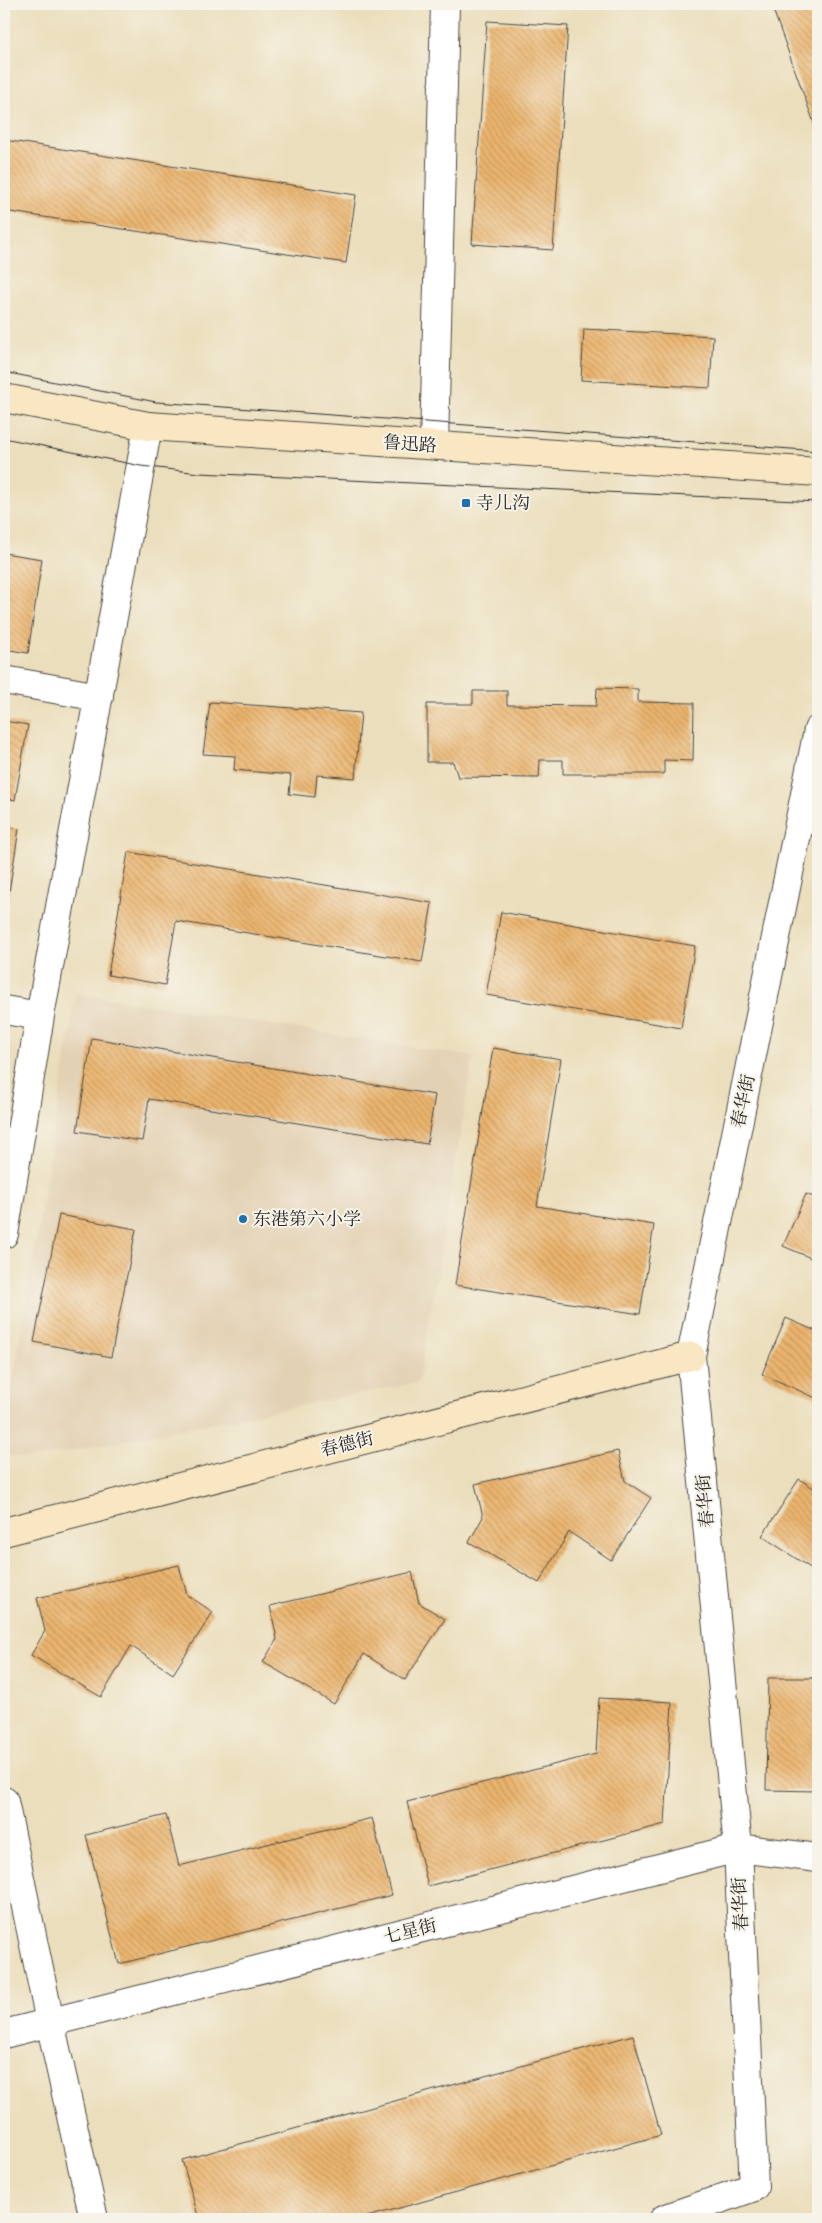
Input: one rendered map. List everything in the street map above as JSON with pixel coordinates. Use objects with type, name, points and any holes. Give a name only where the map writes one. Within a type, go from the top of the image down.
[{"type":"main road","name":"鲁迅路","points":[[4,398],[148,426],[818,472]]},
{"type":"main road","name":"春德街","points":[[4,1532],[691,1356]]},
{"type":"street","points":[[434,445],[445,4]]},
{"type":"street","points":[[4,1234],[40,1016],[148,426]]},
{"type":"street","points":[[4,680],[99,697]]},
{"type":"street","name":"春华街","points":[[664,2219],[709,2212],[754,2187],[738,1848],[691,1356],[818,730]]},
{"type":"street","points":[[4,1010],[40,1016]]},
{"type":"street","points":[[4,1801],[50,2022],[94,2219]]},
{"type":"street","name":"七星街","points":[[4,2034],[738,1848],[818,1858]]},
{"type":"shaded area","name":"东港第六小学","points":[[76,993],[473,1057],[419,1382],[31,1459],[4,1455],[4,1438]]},
{"type":"building","points":[[771,4],[818,4],[818,134]]},
{"type":"building","points":[[487,21],[568,26],[553,250],[472,244]]},
{"type":"building","points":[[4,140],[356,195],[346,263],[4,211]]},
{"type":"building","points":[[584,329],[713,336],[710,388],[581,380]]},
{"type":"building","points":[[4,553],[42,559],[28,653],[4,649]]},
{"type":"building","points":[[597,688],[638,689],[638,702],[694,703],[693,761],[664,760],[664,774],[563,774],[563,760],[540,760],[539,778],[458,777],[453,762],[427,762],[427,704],[473,704],[473,691],[507,691],[507,705],[596,706]]},
{"type":"building","points":[[210,702],[361,713],[355,778],[317,775],[315,797],[289,794],[291,775],[234,770],[235,756],[203,754]]},
{"type":"building","points":[[4,721],[28,725],[15,800],[4,798]]},
{"type":"building","points":[[4,826],[19,829],[5,917],[4,917]]},
{"type":"building","points":[[128,852],[432,903],[422,962],[176,921],[165,985],[108,975]]},
{"type":"building","points":[[501,912],[695,946],[681,1028],[486,995]]},
{"type":"building","points":[[92,1038],[435,1095],[427,1144],[149,1099],[142,1141],[77,1131]]},
{"type":"building","points":[[493,1048],[561,1059],[537,1206],[654,1225],[640,1314],[455,1285]]},
{"type":"building","points":[[818,1100],[818,1118],[812,1115]]},
{"type":"building","points":[[806,1194],[818,1199],[818,1261],[783,1246]]},
{"type":"building","points":[[59,1215],[136,1229],[111,1357],[34,1342]]},
{"type":"building","points":[[786,1318],[818,1332],[818,1399],[762,1374]]},
{"type":"building","points":[[618,1451],[625,1481],[651,1498],[611,1560],[569,1532],[539,1583],[469,1542],[483,1517],[475,1484]]},
{"type":"building","points":[[799,1479],[818,1491],[818,1573],[762,1536]]},
{"type":"building","points":[[179,1565],[187,1595],[213,1612],[173,1674],[131,1646],[101,1697],[31,1655],[45,1631],[37,1598]]},
{"type":"building","points":[[412,1572],[419,1603],[445,1619],[405,1680],[364,1654],[334,1704],[263,1662],[277,1639],[270,1606]]},
{"type":"building","points":[[768,1678],[818,1678],[818,1791],[766,1790]]},
{"type":"building","points":[[599,1698],[672,1702],[665,1824],[428,1886],[407,1802],[596,1754]]},
{"type":"building","points":[[166,1815],[179,1866],[372,1818],[392,1895],[119,1964],[86,1835]]},
{"type":"building","points":[[633,2035],[661,2135],[360,2219],[199,2219],[182,2160]]},
{"type":"tram line","points":[[4,372],[156,402],[818,451]]},
{"type":"tram line","points":[[4,438],[141,466],[199,473],[818,502]]},
{"type":"place","name":"寺儿沟","points":[[466,503]]},
{"type":"place","name":"东港第六小学","points":[[243,1219]]}]
